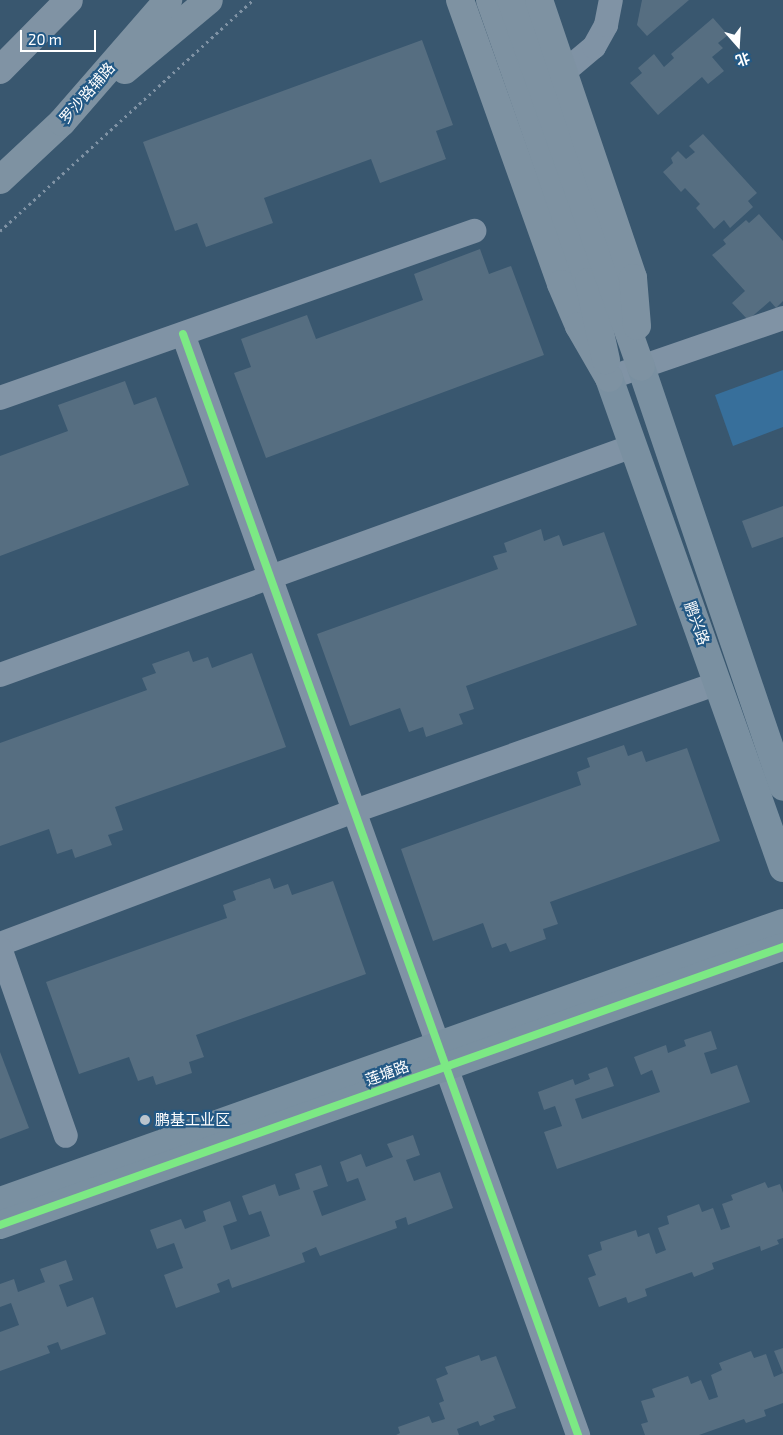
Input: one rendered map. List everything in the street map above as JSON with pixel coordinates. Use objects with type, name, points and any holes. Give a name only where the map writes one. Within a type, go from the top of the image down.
[{"type":"highway","points":[[0,70],[66,5]]},
{"type":"main road","name":"罗沙路辅路","points":[[0,180],[62,122],[168,0]]},
{"type":"main road","points":[[62,122],[209,0]]},
{"type":"main road","points":[[460,0],[561,284],[579,326],[609,378]]},
{"type":"main road","points":[[490,0],[599,279],[641,367]]},
{"type":"main road","points":[[511,0],[599,279],[598,313],[609,378]]},
{"type":"main road","points":[[539,0],[633,278],[641,367]]},
{"type":"street","points":[[564,72],[594,47],[606,24],[611,0]]},
{"type":"street","points":[[0,398],[474,231]]},
{"type":"street","points":[[609,378],[783,318]]},
{"type":"street","points":[[183,334],[271,577],[352,812],[578,1435]]},
{"type":"street","name":"鹏兴路","points":[[641,367],[783,787]]},
{"type":"street","name":"鹏兴路","points":[[609,378],[719,683],[783,868]]},
{"type":"street","points":[[0,675],[634,446]]},
{"type":"street","points":[[0,944],[352,812],[719,683]]},
{"type":"street","name":"莲塘路","points":[[0,1225],[783,923]]},
{"type":"street","name":"莲塘路","points":[[0,1201],[441,1056],[783,947]]},
{"type":"street","points":[[0,948],[66,1136]]},
{"type":"path","points":[[0,231],[253,0]]},
{"type":"shaded area","points":[[783,370],[783,427],[733,446],[715,395]]},
{"type":"building","points":[[642,0],[689,0],[647,36],[637,25]]},
{"type":"building","points":[[713,18],[728,35],[718,43],[723,48],[712,57],[724,71],[708,84],[702,77],[658,115],[630,83],[642,73],[638,68],[654,54],[664,67],[674,58],[671,54]]},
{"type":"building","points":[[422,40],[453,125],[436,131],[446,159],[380,183],[371,159],[264,198],[273,223],[206,247],[197,223],[175,231],[143,142]]},
{"type":"building","points":[[703,134],[757,193],[748,201],[753,207],[730,228],[724,220],[714,229],[696,208],[700,204],[685,188],[681,192],[663,172],[673,163],[671,158],[678,151],[686,159],[695,152],[689,146]]},
{"type":"building","points":[[759,214],[783,241],[783,301],[776,308],[770,301],[748,320],[732,303],[745,291],[712,255],[726,244],[723,240],[746,220],[749,223]]},
{"type":"building","points":[[480,249],[489,274],[511,266],[544,355],[266,458],[234,373],[251,367],[241,339],[307,315],[316,339],[423,300],[414,274]]},
{"type":"building","points":[[125,381],[134,405],[156,397],[189,485],[0,556],[0,456],[68,431],[58,405]]},
{"type":"building","points":[[783,506],[783,537],[752,548],[742,521]]},
{"type":"building","points":[[541,529],[544,541],[559,535],[563,546],[604,532],[637,625],[466,686],[474,709],[459,714],[463,724],[426,737],[423,727],[409,732],[400,708],[350,726],[317,634],[498,569],[493,556],[507,552],[504,543]]},
{"type":"building","points":[[189,651],[193,662],[208,657],[212,668],[252,653],[286,747],[115,807],[123,830],[108,835],[112,845],[75,858],[72,849],[57,854],[49,829],[0,846],[0,743],[147,690],[142,678],[156,673],[152,664]]},
{"type":"building","points":[[624,745],[628,756],[642,751],[646,762],[687,748],[720,841],[550,902],[558,924],[543,929],[546,939],[510,952],[506,943],[492,948],[483,923],[433,941],[401,849],[581,785],[577,772],[590,767],[587,758]]},
{"type":"building","points":[[270,878],[274,889],[288,884],[292,895],[333,881],[366,974],[196,1035],[204,1057],[189,1062],[192,1073],[156,1085],[153,1076],[138,1081],[129,1057],[79,1074],[46,982],[227,918],[223,905],[236,900],[233,891]]},
{"type":"building","points":[[711,1031],[717,1049],[704,1053],[711,1074],[737,1065],[750,1102],[557,1169],[544,1132],[562,1126],[555,1106],[544,1110],[538,1092],[573,1079],[575,1085],[590,1079],[588,1074],[607,1067],[614,1086],[575,1099],[582,1119],[660,1092],[652,1070],[641,1075],[634,1057],[666,1045],[668,1053],[686,1046],[684,1040]]},
{"type":"building","points":[[0,1052],[29,1128],[0,1139]]},
{"type":"building","points":[[413,1135],[420,1155],[406,1160],[414,1181],[440,1172],[453,1208],[408,1225],[406,1217],[395,1221],[397,1228],[320,1256],[316,1247],[302,1253],[305,1262],[232,1288],[229,1279],[217,1284],[220,1292],[176,1308],[164,1275],[183,1268],[174,1243],[157,1249],[150,1230],[181,1219],[185,1229],[206,1221],[203,1211],[230,1201],[237,1221],[223,1226],[231,1250],[270,1236],[261,1211],[249,1215],[242,1196],[275,1184],[279,1196],[300,1189],[295,1174],[321,1165],[328,1186],[313,1191],[322,1216],[366,1200],[358,1178],[347,1182],[340,1162],[361,1154],[366,1167],[393,1157],[387,1144]]},
{"type":"building","points":[[765,1182],[768,1188],[780,1184],[783,1193],[783,1238],[777,1240],[779,1244],[761,1251],[760,1246],[712,1263],[714,1269],[694,1277],[692,1272],[645,1289],[647,1296],[628,1303],[626,1297],[599,1307],[588,1278],[596,1275],[588,1255],[602,1250],[600,1242],[636,1230],[638,1237],[649,1233],[656,1254],[666,1250],[658,1228],[669,1224],[667,1216],[699,1204],[702,1212],[713,1208],[721,1230],[730,1227],[722,1204],[733,1200],[731,1195]]},
{"type":"building","points":[[66,1260],[73,1280],[59,1285],[67,1307],[93,1297],[106,1334],[61,1350],[58,1342],[47,1346],[50,1353],[0,1371],[0,1332],[19,1325],[11,1303],[0,1307],[0,1284],[14,1279],[18,1292],[45,1282],[40,1269]]},
{"type":"building","points":[[783,1348],[783,1373],[774,1351]]},
{"type":"building","points":[[751,1351],[754,1358],[766,1354],[774,1377],[783,1373],[783,1403],[764,1410],[766,1416],[746,1423],[744,1419],[699,1435],[645,1435],[641,1424],[648,1422],[641,1401],[655,1397],[652,1389],[688,1376],[691,1384],[701,1380],[709,1400],[718,1397],[711,1375],[722,1370],[719,1363]]},
{"type":"building","points":[[479,1355],[481,1361],[496,1356],[516,1408],[493,1416],[495,1420],[480,1426],[478,1421],[457,1429],[459,1435],[396,1435],[400,1433],[398,1427],[429,1416],[432,1423],[445,1419],[439,1403],[444,1401],[436,1379],[448,1374],[445,1367]]},
{"type":"cycle path","points":[[183,334],[578,1435]]},
{"type":"cycle path","points":[[0,1225],[783,947]]},
{"type":"place","name":"鹏基工业区","points":[[145,1120]]}]
